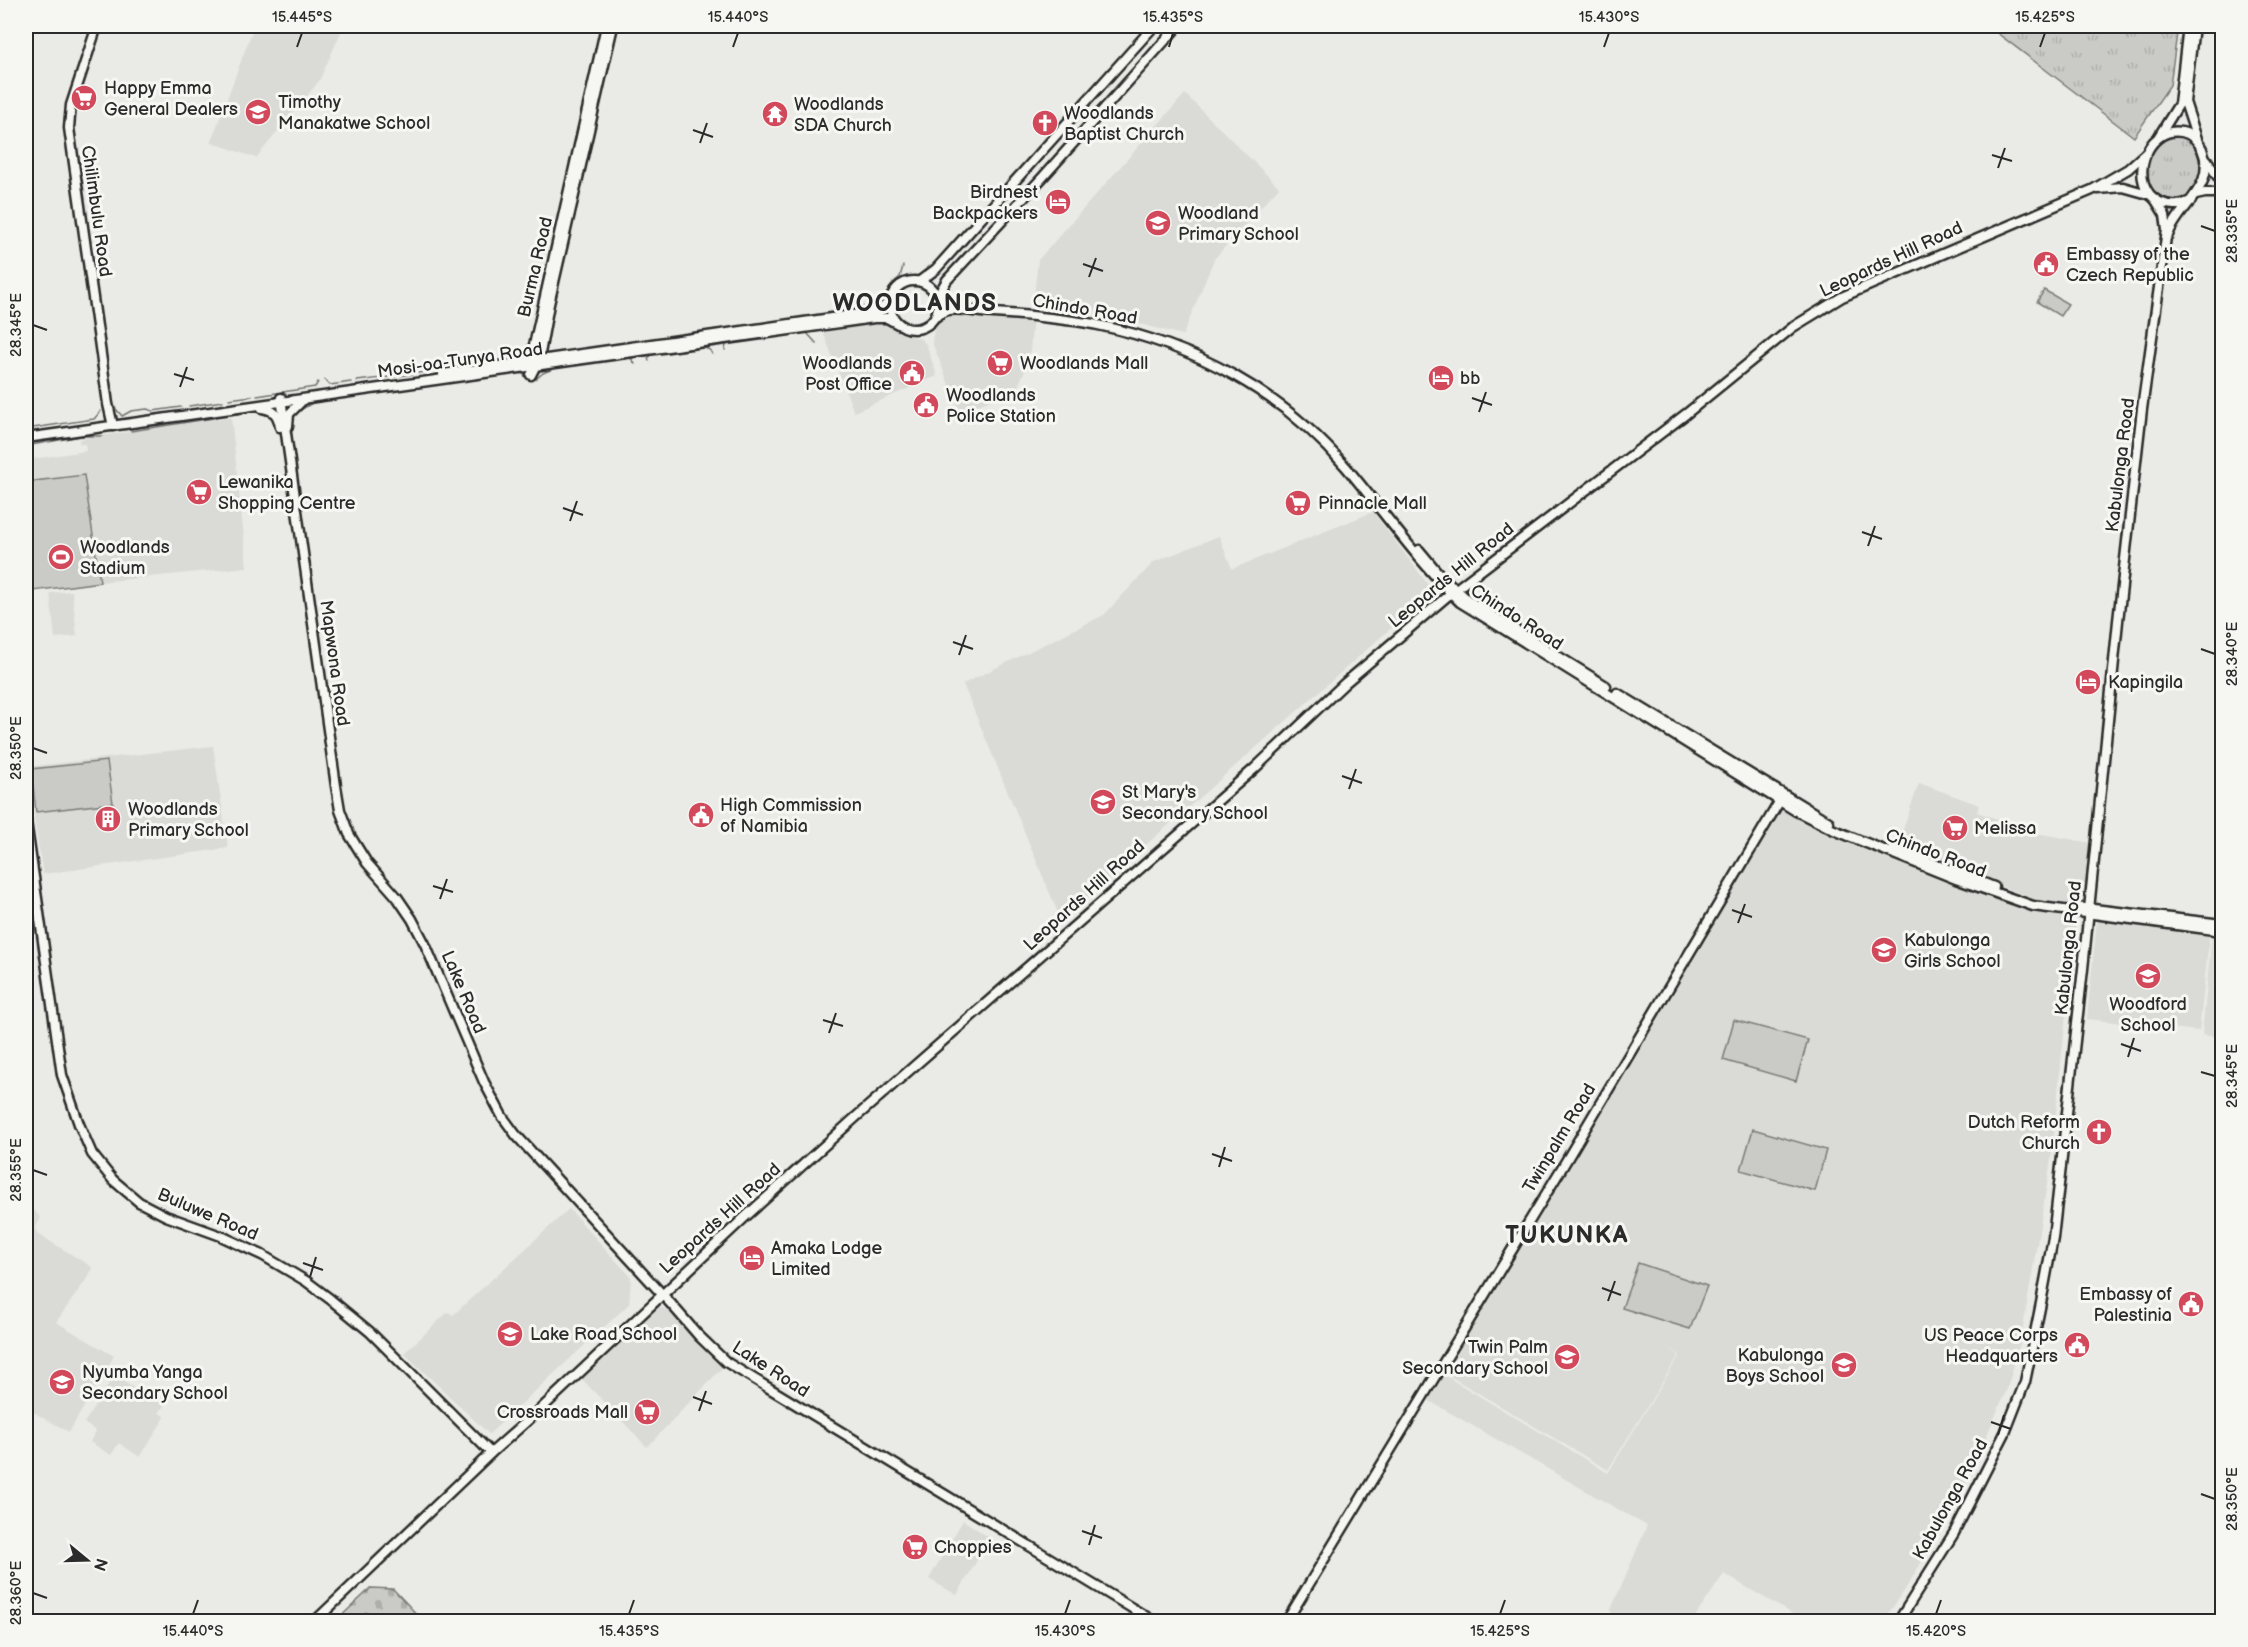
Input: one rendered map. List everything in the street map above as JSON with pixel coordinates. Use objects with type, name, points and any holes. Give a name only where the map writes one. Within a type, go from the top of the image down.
[{"type":"main road","name":"Chilimbulu Road","points":[[97,26],[71,105],[69,128],[109,424]]},
{"type":"main road","name":"Burma Road","points":[[534,363],[606,26]]},
{"type":"main road","name":"Burma Road","points":[[534,363],[613,26]]},
{"type":"main road","points":[[920,281],[936,269],[1154,26]]},
{"type":"main road","points":[[938,298],[947,280],[1178,26]]},
{"type":"main road","points":[[2188,26],[2179,104],[2147,152],[2142,176],[2152,197],[2175,206],[2205,193],[2223,193]]},
{"type":"main road","points":[[2194,26],[2185,102],[2205,157],[2223,183]]},
{"type":"main road","points":[[2158,138],[2170,131],[2175,131],[2186,133],[2198,141]]},
{"type":"main road","name":"Leopards Hill Road","points":[[314,1622],[675,1281],[856,1117],[1254,769],[1345,683],[1439,603],[1648,443],[1793,327],[1842,297],[2092,190],[2128,169],[2147,152]]},
{"type":"main road","points":[[2194,198],[2204,182],[2205,157]]},
{"type":"main road","name":"Leopards Hill Road","points":[[2092,190],[2123,187],[2152,197]]},
{"type":"main road","name":"Kabulonga Road","points":[[1898,1622],[1948,1543],[2005,1433],[2025,1382],[2053,1238],[2132,503],[2164,246],[2166,219],[2152,197]]},
{"type":"main road","name":"Kabulonga Road","points":[[2164,246],[2173,225],[2194,198]]},
{"type":"main road","points":[[909,281],[920,281],[929,285],[938,298],[939,308],[937,316],[927,326],[916,330],[898,324],[890,311],[890,301],[897,288],[909,281]]},
{"type":"main road","name":"Chindo Road","points":[[938,298],[966,306],[1100,321],[1152,334],[1222,363],[1272,393],[1323,435],[1349,463],[1442,581]]},
{"type":"main road","name":"Mosi-oa-Tunya Road","points":[[26,438],[859,314],[881,309],[890,301]]},
{"type":"main road","name":"Chindo Road","points":[[937,316],[950,310],[965,310],[1096,324],[1148,337],[1218,366],[1268,396],[1319,438],[1442,581],[1465,601],[1782,797],[1801,814],[1834,830],[1956,879],[2033,906],[2089,911]]},
{"type":"main road","name":"Mosi-oa-Tunya Road","points":[[26,432],[250,407],[281,400],[303,399],[534,363],[874,318],[886,318],[898,324]]},
{"type":"main road","points":[[291,470],[289,414],[303,399]]},
{"type":"main road","name":"Mapwona Road","points":[[281,400],[340,810],[345,825],[363,857],[406,908]]},
{"type":"main road","points":[[250,407],[266,409],[277,415],[292,483]]},
{"type":"main road","points":[[1439,603],[1442,581],[1461,583],[1468,580]]},
{"type":"main road","points":[[1439,603],[1446,600],[1465,601],[1468,580]]},
{"type":"main road","name":"Twinpalm Road","points":[[1286,1622],[1563,1166],[1782,797]]},
{"type":"main road","name":"Buluwe Road","points":[[26,821],[62,1074],[92,1154],[113,1180],[139,1202],[262,1255],[314,1287],[370,1332],[491,1453]]},
{"type":"main road","name":"Lake Road","points":[[406,908],[425,944],[484,1082],[502,1116],[516,1135],[698,1335],[732,1367],[1155,1622]]},
{"type":"main road","points":[[2089,911],[2223,924]]},
{"type":"main road","points":[[2089,911],[2223,931]]},
{"type":"main road","points":[[650,1280],[664,1285],[675,1281],[670,1289],[675,1308],[663,1305],[648,1307],[652,1296],[650,1280]]},
{"type":"shaded area","name":"Timothy Manakatwe School","points":[[254,26],[337,26],[342,30],[319,81],[256,158],[211,142]]},
{"type":"shaded area","name":"Woodland Primary School","points":[[1185,94],[1279,187],[1214,259],[1183,335],[1034,297],[1038,260]]},
{"type":"shaded area","points":[[951,309],[1033,316],[1029,362],[1016,390],[960,412],[932,342],[935,324],[939,317]]},
{"type":"shaded area","points":[[887,324],[907,335],[921,339],[926,344],[937,376],[854,412],[823,332],[857,325]]},
{"type":"shaded area","points":[[231,417],[247,567],[100,582],[84,475],[26,482],[26,460],[86,451],[85,444],[80,444],[79,439]]},
{"type":"shaded area","name":"St Mary's Secondary School","points":[[1373,512],[1433,591],[1061,920],[963,684],[1104,615],[1154,562],[1219,536],[1232,569]]},
{"type":"shaded area","points":[[72,591],[77,636],[55,638],[50,593]]},
{"type":"shaded area","points":[[213,746],[228,848],[43,874],[26,767]]},
{"type":"shaded area","points":[[1919,783],[1979,805],[1977,812],[2036,833],[2091,843],[2086,906],[2042,902],[1897,847]]},
{"type":"shaded area","name":"Kabulonga Boys School","points":[[1788,806],[1834,837],[2032,911],[2076,917],[2051,1160],[2021,1340],[2007,1389],[1959,1498],[1905,1590],[1883,1621],[1797,1621],[1799,1618],[1724,1574],[1692,1621],[1627,1621],[1610,1612],[1647,1526],[1428,1400],[1444,1375],[1608,1473],[1680,1355],[1664,1345],[1679,1355],[1608,1470],[1448,1375],[1457,1359],[1457,1354],[1519,1247],[1522,1248],[1781,807]]},
{"type":"shaded area","name":"Woodford School","points":[[2097,920],[2210,932],[2199,1031],[2087,1019]]},
{"type":"shaded area","points":[[2212,934],[2222,935],[2222,1037],[2202,1035]]},
{"type":"shaded area","name":"Nyumba Yanga Secondary School","points":[[26,1209],[34,1210],[41,1218],[35,1229],[38,1234],[92,1267],[89,1276],[56,1322],[114,1356],[69,1432],[26,1408]]},
{"type":"shaded area","name":"Lake Road School","points":[[569,1209],[631,1277],[629,1304],[489,1434],[404,1353],[448,1312],[453,1315]]},
{"type":"shaded area","points":[[652,1307],[660,1307],[668,1311],[723,1367],[647,1447],[579,1376]]},
{"type":"shaded area","points":[[110,1367],[127,1378],[124,1382],[143,1394],[147,1389],[167,1401],[159,1413],[165,1417],[140,1457],[119,1443],[111,1455],[90,1442],[96,1431],[84,1423],[109,1384],[102,1379]]},
{"type":"shaded area","points":[[963,1520],[990,1538],[957,1595],[929,1579]]},
{"type":"green space","points":[[1988,26],[2178,26],[2170,85],[2134,137]]},
{"type":"green space","points":[[2171,133],[2186,138],[2195,148],[2199,159],[2200,175],[2196,188],[2189,197],[2178,202],[2168,202],[2158,198],[2150,189],[2146,175],[2150,156],[2161,141]]},
{"type":"green space","points":[[2044,290],[2068,304],[2060,316],[2037,302]]},
{"type":"green space","name":"Woodlands Stadium","points":[[84,475],[100,582],[26,592],[26,482]]},
{"type":"green space","points":[[107,761],[113,803],[36,812],[31,769]]},
{"type":"green space","points":[[1734,1020],[1808,1040],[1796,1081],[1723,1060]]},
{"type":"green space","points":[[1753,1129],[1826,1150],[1815,1191],[1741,1170]]},
{"type":"green space","points":[[1638,1263],[1707,1286],[1690,1329],[1622,1308]]},
{"type":"green space","points":[[371,1588],[393,1589],[423,1621],[336,1621]]},
{"type":"waterway","points":[[893,283],[900,277],[903,266]]},
{"type":"waterway","points":[[882,303],[890,288]]},
{"type":"waterway","points":[[832,314],[838,310]]},
{"type":"waterway","points":[[767,323],[793,319]]},
{"type":"waterway","points":[[742,326],[762,324]]},
{"type":"waterway","points":[[724,329],[740,326]]},
{"type":"waterway","points":[[653,339],[718,329]]},
{"type":"waterway","points":[[788,334],[807,333],[817,344]]},
{"type":"waterway","points":[[624,344],[647,340]]},
{"type":"waterway","points":[[725,350],[726,345],[730,343]]},
{"type":"waterway","points":[[701,347],[710,350],[712,354]]},
{"type":"waterway","points":[[513,359],[524,358],[529,348]]},
{"type":"waterway","points":[[558,353],[583,350]]},
{"type":"waterway","points":[[649,361],[648,358],[655,353]]},
{"type":"waterway","points":[[580,364],[630,357],[635,364]]},
{"type":"waterway","points":[[489,363],[506,360]]},
{"type":"waterway","points":[[478,364],[484,364]]},
{"type":"waterway","points":[[439,370],[473,365]]},
{"type":"waterway","points":[[536,379],[543,373],[560,366]]},
{"type":"waterway","points":[[418,373],[429,371]]},
{"type":"waterway","points":[[521,371],[526,378]]},
{"type":"waterway","points":[[357,381],[414,374]]},
{"type":"waterway","points":[[325,380],[330,385],[351,382]]},
{"type":"waterway","points":[[257,396],[315,387],[318,382]]},
{"type":"waterway","points":[[444,383],[452,382]]},
{"type":"waterway","points":[[424,386],[439,384]]},
{"type":"waterway","points":[[374,393],[419,387]]},
{"type":"waterway","points":[[297,412],[314,402],[366,394]]},
{"type":"waterway","points":[[229,399],[252,396]]},
{"type":"waterway","points":[[189,406],[223,401]]},
{"type":"waterway","points":[[116,409],[122,416],[131,411],[181,407]]},
{"type":"waterway","points":[[26,429],[94,419],[101,411]]},
{"type":"waterway","points":[[230,415],[257,411],[273,418]]},
{"type":"waterway","points":[[131,431],[214,418]]},
{"type":"waterway","points":[[26,446],[81,436],[102,436]]},
{"type":"place","name":"Happy Emma General Dealers","points":[[84,98]]},
{"type":"place","name":"Timothy Manakatwe School","points":[[258,112]]},
{"type":"place","name":"Woodlands SDA Church","points":[[775,114]]},
{"type":"place","name":"Woodlands Baptist Church","points":[[1045,123]]},
{"type":"place","name":"Birdnest Backpackers","points":[[1058,202]]},
{"type":"place","name":"Woodland Primary School","points":[[1158,223]]},
{"type":"place","name":"Embassy of the Czech Republic","points":[[2046,264]]},
{"type":"place","name":"Woodlands Mall","points":[[1000,363]]},
{"type":"place","name":"Woodlands Post Office","points":[[912,373]]},
{"type":"place","name":"bb","points":[[1441,378]]},
{"type":"place","name":"Woodlands Police Station","points":[[926,405]]},
{"type":"place","name":"Lewanika Shopping Centre","points":[[199,492]]},
{"type":"place","name":"Pinnacle Mall","points":[[1298,503]]},
{"type":"place","name":"Woodlands Stadium","points":[[61,557]]},
{"type":"place","name":"Kapingila","points":[[2088,682]]},
{"type":"place","name":"St Mary's Secondary School","points":[[1103,802]]},
{"type":"place","name":"High Commission of Namibia","points":[[701,815]]},
{"type":"place","name":"Woodlands Primary School","points":[[108,819]]},
{"type":"place","name":"Melissa","points":[[1955,828]]},
{"type":"place","name":"Kabulonga Girls School","points":[[1884,950]]},
{"type":"place","name":"Woodford School","points":[[2148,976]]},
{"type":"place","name":"Dutch Reform Church","points":[[2099,1132]]},
{"type":"place","name":"Amaka Lodge Limited","points":[[752,1258]]},
{"type":"place","name":"Embassy of Palestinia","points":[[2191,1304]]},
{"type":"place","name":"Lake Road School","points":[[510,1334]]},
{"type":"place","name":"US Peace Corps Headquarters","points":[[2077,1345]]},
{"type":"place","name":"Twin Palm Secondary School","points":[[1567,1357]]},
{"type":"place","name":"Kabulonga Boys School","points":[[1844,1365]]},
{"type":"place","name":"Nyumba Yanga Secondary School","points":[[62,1382]]},
{"type":"place","name":"Crossroads Mall","points":[[647,1412]]},
{"type":"place","name":"Choppies","points":[[915,1547]]},
{"type":"district","name":"WOODLANDS","points":[[915,303]]},
{"type":"district","name":"TUKUNKA","points":[[1567,1235]]}]
